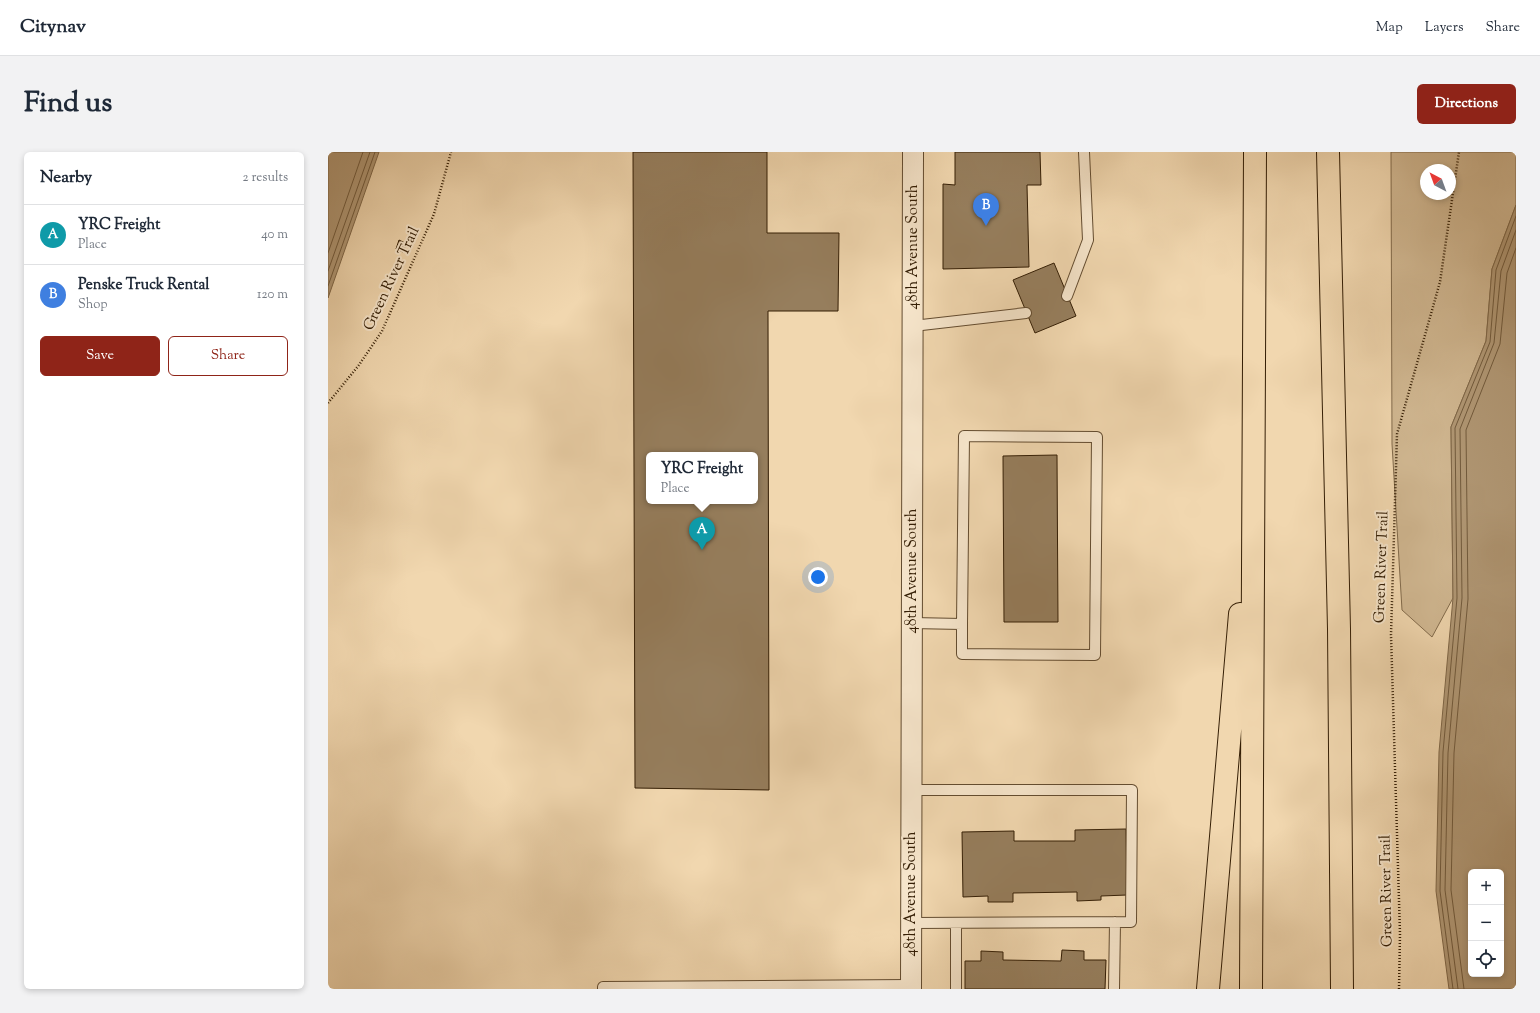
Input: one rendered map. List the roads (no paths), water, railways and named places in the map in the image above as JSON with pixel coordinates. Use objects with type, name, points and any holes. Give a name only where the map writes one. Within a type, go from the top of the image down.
[{"type":"highway","points":[[1252,984],[1255,152]]},
{"type":"highway","points":[[1328,152],[1339,629],[1342,989]]},
{"type":"highway","points":[[1208,989],[1254,449]]},
{"type":"highway","points":[[1339,629],[1357,989]]},
{"type":"street","name":"48th Avenue South","points":[[911,987],[913,152]]},
{"type":"lane","points":[[1067,296],[1088,240],[1084,152]]},
{"type":"lane","points":[[912,326],[1026,313]]},
{"type":"lane","points":[[964,436],[1097,437],[1095,655],[962,654],[962,624],[964,436]]},
{"type":"lane","points":[[912,623],[962,624]]},
{"type":"lane","points":[[911,922],[1131,922],[1132,790],[912,790]]},
{"type":"lane","points":[[956,922],[956,989]]},
{"type":"lane","points":[[1114,922],[1114,989]]},
{"type":"lane","points":[[603,989],[603,987],[911,987]]},
{"type":"water","points":[[328,152],[379,152],[328,298]]},
{"type":"water","points":[[1516,205],[1516,989],[1449,989],[1436,891],[1439,752],[1453,598],[1451,427],[1486,341],[1492,269]]},
{"type":"place","name":"Penske Truck Rental","points":[[986,226]]},
{"type":"place","name":"YRC Freight","points":[[702,550]]}]
